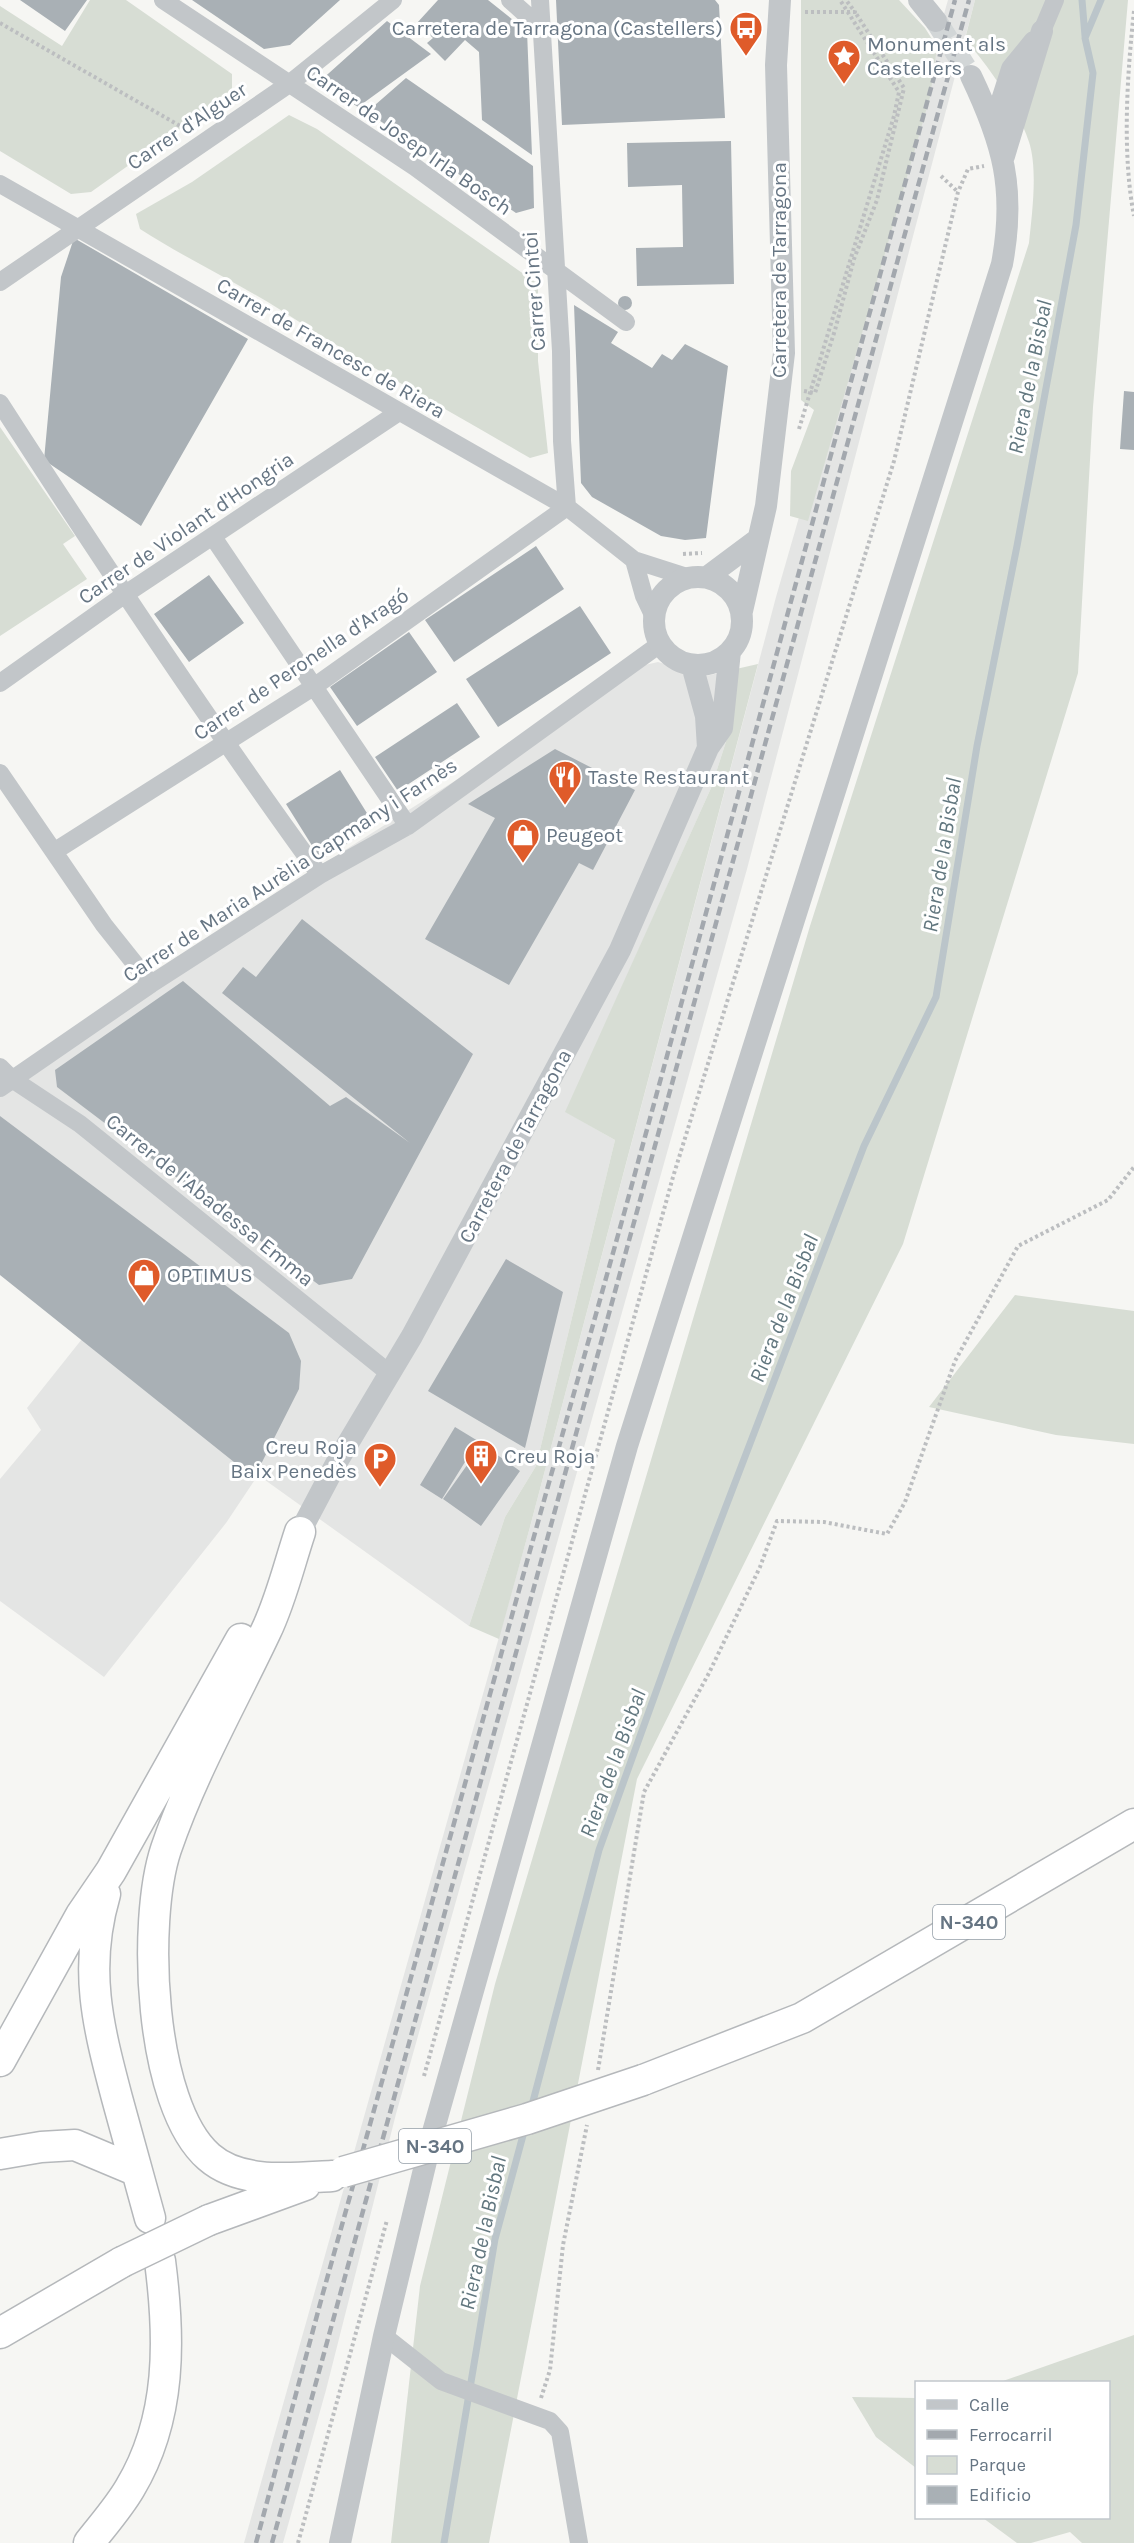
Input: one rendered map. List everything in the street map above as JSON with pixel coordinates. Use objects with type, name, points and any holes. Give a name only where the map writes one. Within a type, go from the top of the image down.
[{"type":"highway","points":[[0,2061],[81,1915],[111,1871],[300,1532]]},
{"type":"highway","points":[[300,1532],[267,1628],[209,1745],[166,1851],[154,1912],[154,1971],[159,2040],[179,2114],[209,2157],[227,2169],[258,2176],[283,2178],[337,2174]]},
{"type":"highway","name":"N-340","points":[[0,2333],[45,2304],[122,2262],[209,2220],[337,2174],[527,2119],[643,2080],[802,2018],[1134,1824]]},
{"type":"highway","points":[[111,1871],[94,1944],[93,1985],[98,2028],[150,2218]]},
{"type":"highway","points":[[0,2154],[41,2147],[75,2145],[137,2171]]},
{"type":"highway","points":[[89,2543],[130,2488],[149,2448],[158,2422],[168,2354],[160,2261]]},
{"type":"highway","points":[[0,2345],[45,2304]]},
{"type":"street","name":"Carrer de Josep Irla Bosch","points":[[163,0],[415,167],[626,322]]},
{"type":"street","name":"Carrer d'Alguer","points":[[0,282],[289,84],[393,0]]},
{"type":"street","points":[[510,0],[540,27]]},
{"type":"street","name":"Carrer Cintoi","points":[[540,0],[567,507]]},
{"type":"street","name":"Carretera de Tarragona","points":[[742,611],[766,506],[784,353],[776,64],[780,0]]},
{"type":"street","points":[[920,0],[936,21]]},
{"type":"street","points":[[1004,120],[1055,0]]},
{"type":"street","points":[[1004,120],[971,76],[987,79],[1000,77],[1012,69],[1042,31]]},
{"type":"street","points":[[340,2543],[384,2336],[433,2132],[627,1446],[1002,264],[1009,214],[1003,162],[1004,120],[1012,69]]},
{"type":"street","name":"Carrer de Francesc de Riera","points":[[0,184],[567,507],[634,560],[697,577]]},
{"type":"street","points":[[0,403],[124,595],[224,743],[320,875]]},
{"type":"street","name":"Carrer de Violant d'Hongria","points":[[0,682],[124,595],[399,412]]},
{"type":"street","name":"Carrer de Peronella d'Aragó","points":[[55,852],[315,686],[567,507]]},
{"type":"street","points":[[213,537],[408,826]]},
{"type":"street","points":[[653,615],[664,591],[697,577],[758,539]]},
{"type":"street","points":[[634,560],[644,596],[653,615],[654,630],[660,644],[674,658],[692,665],[706,665],[719,660],[730,651],[738,639],[742,626],[742,611],[729,589],[697,577]]},
{"type":"street","name":"Carrer de Maria Aurèlia Capmany i Farnès","points":[[4,1078],[320,875],[408,826],[660,644]]},
{"type":"street","name":"Carretera de Tarragona","points":[[300,1532],[389,1373],[418,1326],[620,950],[708,748],[722,728],[730,651]]},
{"type":"street","name":"Carretera de Tarragona","points":[[692,665],[706,716],[708,748]]},
{"type":"street","points":[[0,773],[104,925],[151,984]]},
{"type":"street","name":"Carrer de l'Abadessa Emma","points":[[4,1078],[80,1124],[389,1373]]},
{"type":"street","points":[[384,2336],[441,2381],[550,2421],[560,2432],[579,2543]]},
{"type":"path","points":[[798,432],[894,116],[899,92],[840,0]]},
{"type":"path","points":[[804,391],[815,393],[836,330],[854,259],[877,201],[904,88],[846,0]]},
{"type":"path","points":[[1134,11],[1128,138],[1130,195],[1134,216]]},
{"type":"path","points":[[805,12],[855,12]]},
{"type":"path","points":[[0,23],[206,140]]},
{"type":"path","points":[[421,2087],[674,1177],[894,461],[958,192],[968,170],[1003,162]]},
{"type":"path","points":[[941,176],[958,192]]},
{"type":"path","points":[[678,554],[707,553]]},
{"type":"path","points":[[597,2071],[644,1792],[709,1673],[760,1567],[777,1521],[824,1522],[887,1534],[905,1502],[955,1361],[1018,1246],[1108,1200],[1134,1167]]},
{"type":"path","points":[[536,2416],[550,2370],[563,2245],[588,2117]]},
{"type":"path","points":[[298,2543],[390,2211]]},
{"type":"shaded area","points":[[948,0],[975,0],[747,869],[396,2114],[326,2390],[283,2543],[244,2543],[530,1527],[776,597]]},
{"type":"shaded area","points":[[658,662],[706,676],[736,669],[733,720],[711,788],[566,1112],[615,1140],[536,1466],[505,1517],[469,1626],[258,1475],[226,1523],[104,1677],[0,1601],[0,1479],[41,1430],[27,1408],[82,1339],[0,1272],[0,1083],[70,1033],[345,850],[636,667]]},
{"type":"green space","points":[[90,0],[126,0],[232,74],[232,92],[91,192],[71,194],[0,151],[0,6],[62,46]]},
{"type":"green space","points":[[801,0],[899,0],[925,28],[937,47],[930,97],[808,521],[790,516],[791,471],[814,410],[801,400]]},
{"type":"green space","points":[[975,0],[1128,0],[1093,407],[1078,673],[903,1244],[637,1779],[489,2543],[391,2543],[420,2286],[495,1984],[810,926],[1029,243],[1034,192],[1032,153],[1024,128],[1010,101],[965,39]]},
{"type":"green space","points":[[289,115],[317,129],[538,284],[538,361],[548,453],[530,458],[140,229],[136,214],[192,182]]},
{"type":"green space","points":[[0,427],[75,536],[63,544],[87,579],[0,636]]},
{"type":"green space","points":[[758,664],[499,1639],[469,1626],[505,1517],[536,1466],[615,1140],[565,1112],[711,788],[733,720],[736,669]]},
{"type":"green space","points":[[1015,1295],[1134,1311],[1134,1444],[1056,1435],[929,1407]]},
{"type":"green space","points":[[1134,2335],[1134,2543],[1082,2543],[1070,2532],[1031,2543],[1017,2543],[984,2519],[1110,2519],[1110,2381],[1003,2381]]},
{"type":"green space","points":[[852,2397],[915,2398],[915,2467],[876,2437]]},
{"type":"building","points":[[20,0],[87,0],[65,31]]},
{"type":"building","points":[[192,0],[340,0],[290,45],[264,49]]},
{"type":"building","points":[[438,0],[488,0],[527,31],[532,155],[482,120],[479,52],[465,40],[445,61],[427,43],[433,38],[417,23]]},
{"type":"building","points":[[556,0],[715,0],[719,5],[725,118],[562,125]]},
{"type":"building","points":[[387,21],[431,54],[358,107],[319,82]]},
{"type":"building","points":[[406,78],[533,166],[534,208],[516,213],[367,112]]},
{"type":"building","points":[[731,141],[734,284],[637,286],[636,248],[683,247],[682,185],[628,187],[627,143]]},
{"type":"building","points":[[74,238],[248,339],[141,526],[44,460],[61,277]]},
{"type":"building","points":[[622,296],[628,296],[632,303],[628,310],[622,310],[618,306],[618,300]]},
{"type":"building","points":[[574,305],[618,332],[611,343],[652,368],[662,354],[672,360],[685,344],[728,366],[706,538],[685,540],[661,536],[592,497],[581,483]]},
{"type":"building","points":[[1124,391],[1134,392],[1134,450],[1120,449]]},
{"type":"building","points":[[536,546],[564,589],[454,662],[425,620]]},
{"type":"building","points":[[209,575],[244,623],[189,662],[154,614]]},
{"type":"building","points":[[580,606],[611,653],[498,727],[466,679]]},
{"type":"building","points":[[409,632],[437,672],[357,726],[330,687]]},
{"type":"building","points":[[457,703],[480,737],[398,791],[375,757]]},
{"type":"building","points":[[555,749],[635,790],[593,870],[579,863],[509,985],[425,939],[495,818],[468,804]]},
{"type":"building","points":[[340,770],[375,826],[321,860],[286,804]]},
{"type":"building","points":[[302,919],[473,1054],[352,1279],[319,1285],[57,1087],[55,1070],[183,981],[330,1106],[346,1097],[410,1143],[222,993],[243,967],[256,977]]},
{"type":"building","name":"OPTIMUS","points":[[0,1116],[289,1333],[301,1361],[299,1389],[254,1478],[0,1275]]},
{"type":"building","points":[[506,1259],[563,1292],[525,1448],[428,1391]]},
{"type":"building","name":"Creu Roja","points":[[455,1427],[478,1441],[442,1499],[420,1485]]},
{"type":"building","name":"Creu Roja","points":[[482,1444],[520,1471],[481,1526],[443,1499]]},
{"type":"waterway","name":"Riera de la Bisbal","points":[[1082,0],[1085,36]]},
{"type":"waterway","name":"Riera de la Bisbal","points":[[531,2109],[599,1850],[674,1642],[864,1146],[936,997],[977,746],[1017,546],[1076,225],[1093,73],[1085,38],[1101,0]]},
{"type":"waterway","name":"Riera de la Bisbal","points":[[444,2543],[495,2239],[525,2128]]},
{"type":"tunnel","points":[[936,21],[971,76]]},
{"type":"railway","points":[[256,2543],[323,2293],[625,1210],[955,0]]},
{"type":"railway","points":[[272,2543],[969,0]]},
{"type":"place","name":"Carretera de Tarragona (Castellers)","points":[[746,57]]},
{"type":"place","name":"Monument als Castellers","points":[[844,85]]},
{"type":"place","name":"Taste Restaurant","points":[[565,806]]},
{"type":"place","name":"Peugeot","points":[[523,864]]},
{"type":"place","name":"OPTIMUS","points":[[144,1304]]},
{"type":"place","name":"Creu Roja","points":[[481,1485]]},
{"type":"place","name":"Creu Roja Baix Penedès","points":[[380,1488]]}]
